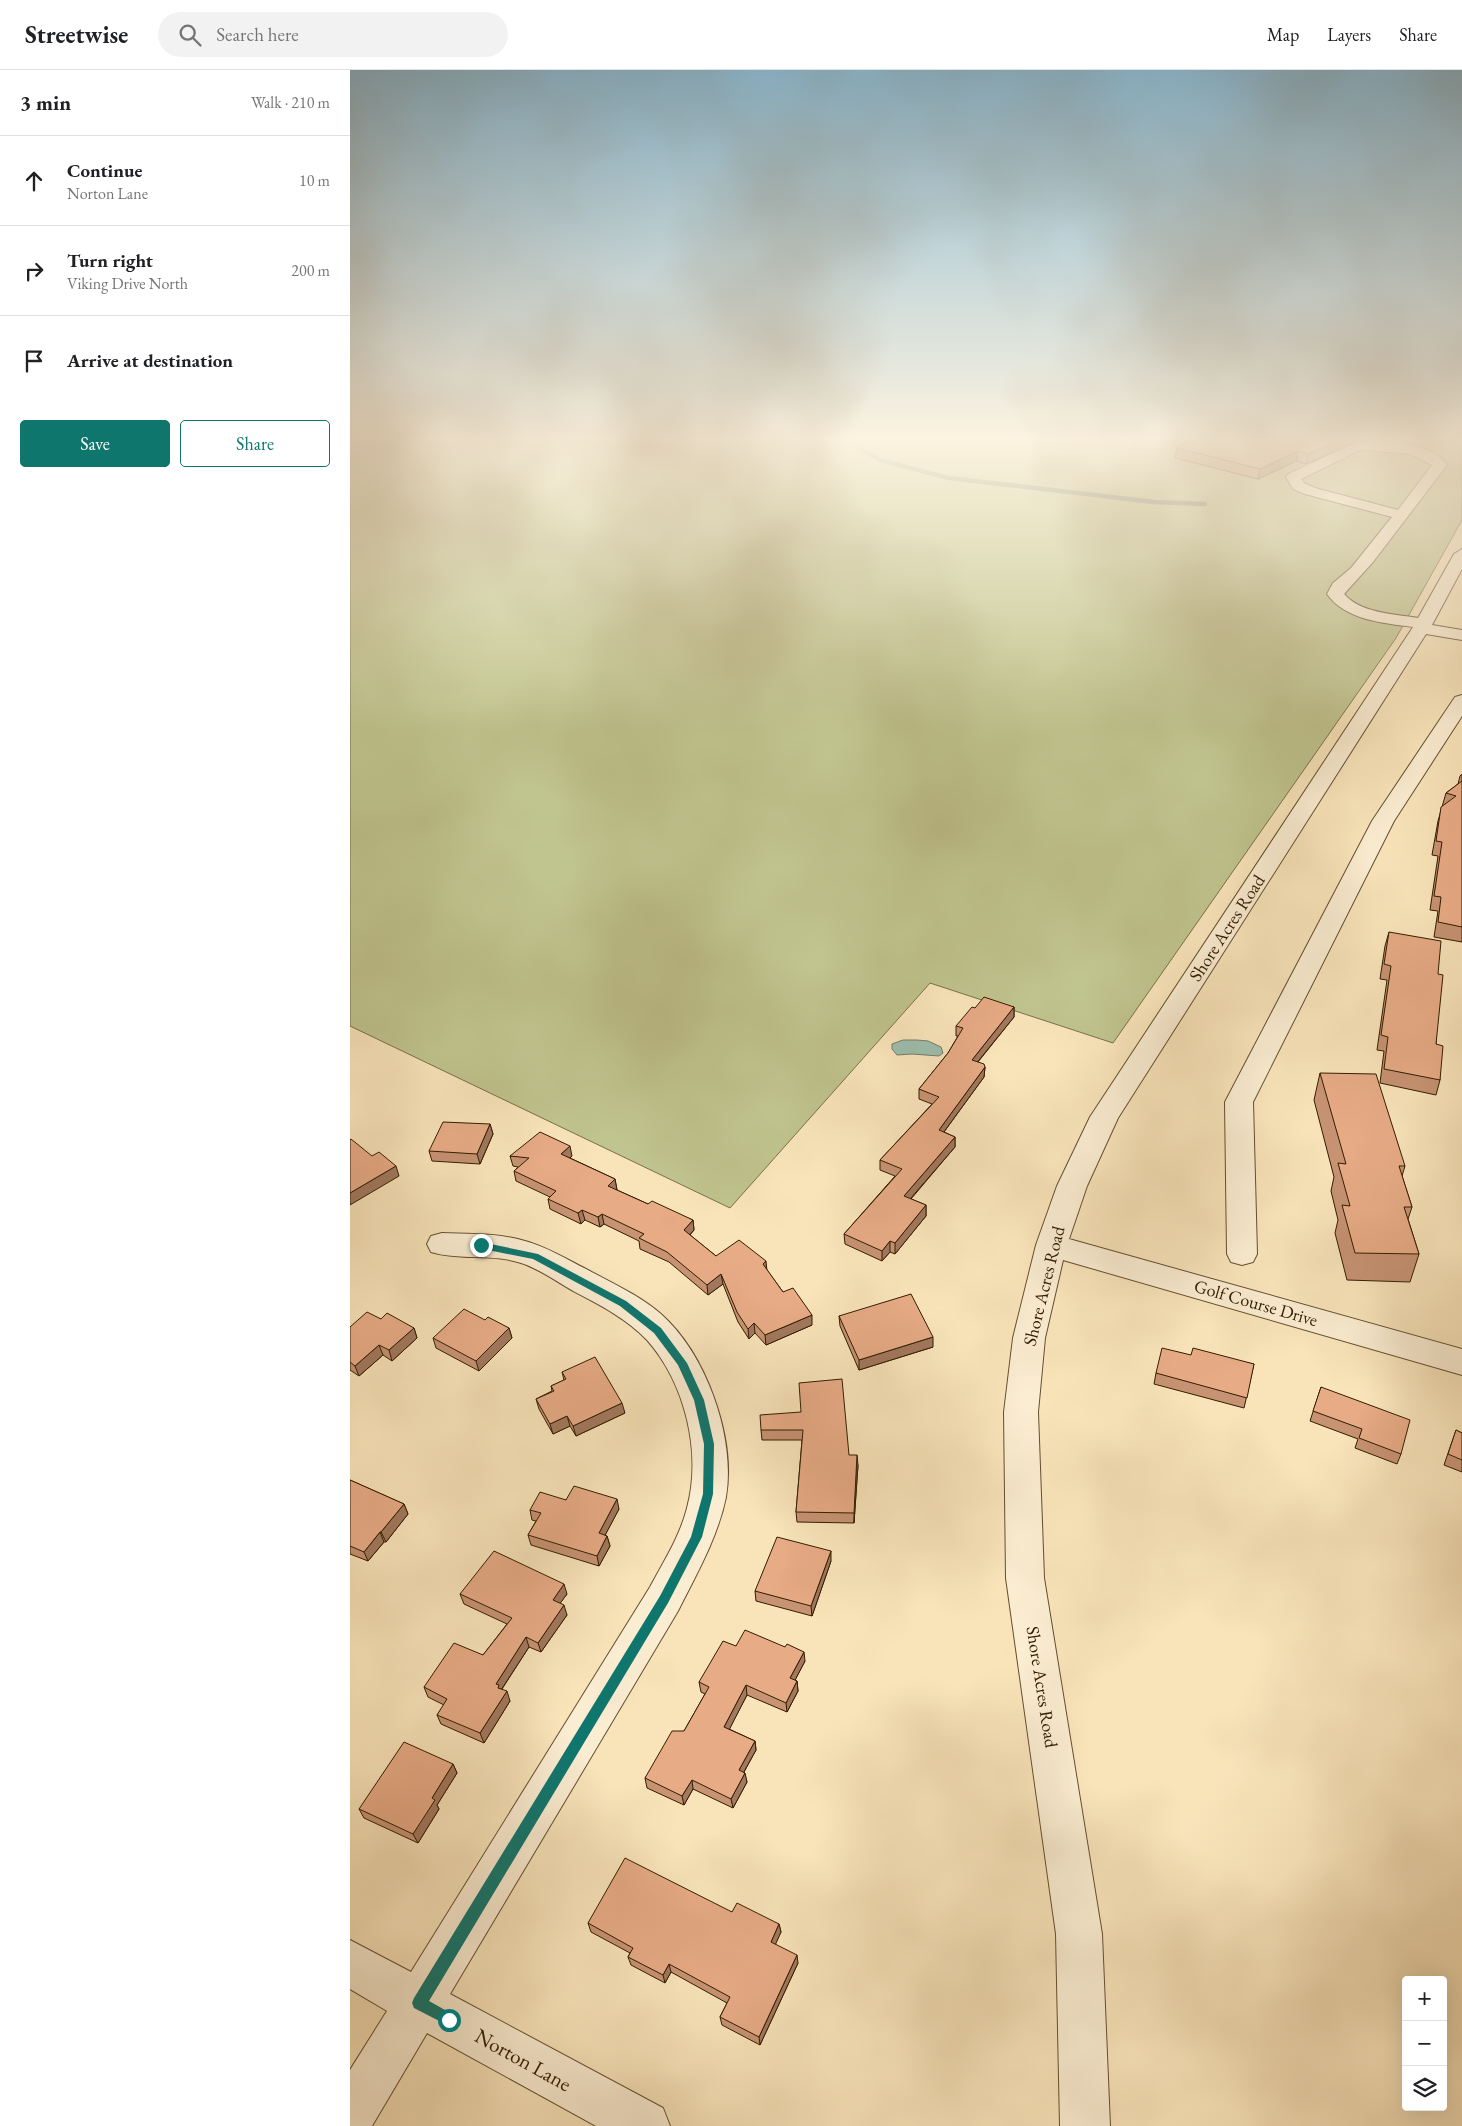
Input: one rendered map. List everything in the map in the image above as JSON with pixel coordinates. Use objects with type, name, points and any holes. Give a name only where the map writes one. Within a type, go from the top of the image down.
[{"type":"street","points":[[1385,536],[1357,571],[1339,586],[1335,594],[1338,600],[1353,609],[1423,623],[1462,635]]},
{"type":"street","name":"Shore Acres Road","points":[[1085,2126],[1079,1934],[1025,1578],[1021,1412],[1029,1338],[1051,1245],[1072,1186],[1104,1118],[1423,623],[1462,554]]},
{"type":"street","points":[[1423,623],[1462,625]]},
{"type":"street","points":[[1242,1254],[1239,1102],[1383,821],[1462,702]]},
{"type":"street","points":[[350,2116],[664,1599],[696,1537],[708,1494],[709,1444],[699,1400],[682,1363],[658,1330],[623,1303],[535,1256],[481,1245],[442,1244]]},
{"type":"street","name":"Golf Course Drive","points":[[1051,1245],[1462,1362]]},
{"type":"street","name":"Norton Lane","points":[[350,1963],[419,2003],[644,2126]]},
{"type":"green space","points":[[350,536],[1453,536],[1396,638],[1113,1043],[930,983],[730,1208],[350,1026]]},
{"type":"shaded area","points":[[903,1040],[928,1041],[941,1047],[943,1053],[939,1056],[897,1055],[892,1049],[892,1044]]},
{"type":"building","points":[[1462,781],[1462,927],[1438,922],[1441,897],[1434,896],[1442,842],[1436,841],[1441,807],[1456,796],[1446,793]]},
{"type":"building","points":[[1389,932],[1441,941],[1438,974],[1443,975],[1436,1044],[1443,1046],[1440,1080],[1384,1069],[1388,1037],[1381,1035],[1391,966],[1384,964]]},
{"type":"building","points":[[984,997],[1014,1007],[972,1060],[984,1064],[985,1067],[939,1130],[955,1137],[904,1196],[926,1205],[895,1243],[890,1241],[882,1251],[844,1234],[902,1169],[880,1160],[939,1097],[919,1089],[948,1053],[963,1028],[956,1026],[972,1007],[975,1008]]},
{"type":"building","points":[[1320,1073],[1376,1074],[1405,1166],[1399,1166],[1412,1207],[1404,1207],[1419,1254],[1355,1253],[1342,1205],[1350,1206],[1338,1163],[1346,1164]]},
{"type":"building","points":[[443,1122],[490,1124],[477,1154],[429,1151]]},
{"type":"building","points":[[540,1132],[570,1146],[561,1154],[615,1179],[608,1186],[648,1204],[652,1201],[693,1220],[684,1230],[716,1256],[739,1240],[766,1261],[763,1264],[783,1292],[793,1288],[812,1315],[765,1335],[754,1323],[748,1329],[737,1312],[721,1274],[707,1285],[667,1252],[639,1238],[644,1234],[602,1214],[598,1217],[582,1210],[578,1213],[548,1199],[556,1191],[514,1171],[529,1158],[510,1156]]},
{"type":"building","points":[[350,1140],[372,1156],[379,1152],[396,1166],[350,1193]]},
{"type":"building","points":[[911,1294],[933,1337],[859,1360],[839,1316]]},
{"type":"building","points":[[464,1309],[485,1320],[488,1317],[509,1328],[476,1361],[433,1338]]},
{"type":"building","points":[[367,1312],[381,1319],[387,1313],[414,1328],[389,1350],[379,1345],[355,1366],[350,1362],[350,1327]]},
{"type":"building","points":[[1162,1348],[1191,1355],[1193,1348],[1254,1364],[1247,1398],[1156,1373]]},
{"type":"building","points":[[595,1357],[622,1403],[573,1426],[567,1416],[550,1424],[536,1399],[554,1391],[551,1386],[566,1379],[562,1372]]},
{"type":"building","points":[[842,1379],[849,1455],[857,1455],[854,1513],[796,1512],[803,1430],[761,1430],[760,1415],[801,1412],[799,1383]]},
{"type":"building","points":[[1321,1387],[1410,1420],[1401,1454],[1359,1438],[1362,1429],[1313,1411]]},
{"type":"building","points":[[1456,1430],[1462,1433],[1462,1460],[1448,1454]]},
{"type":"building","points":[[350,1480],[404,1504],[364,1552],[350,1546]]},
{"type":"building","points":[[574,1486],[617,1499],[599,1533],[607,1536],[597,1556],[528,1535],[541,1513],[530,1510],[540,1492],[566,1500]]},
{"type":"building","points":[[777,1537],[831,1551],[811,1606],[755,1591]]},
{"type":"building","points":[[494,1551],[564,1584],[553,1600],[564,1605],[538,1643],[526,1637],[496,1684],[499,1685],[498,1688],[507,1691],[480,1733],[437,1715],[447,1699],[424,1687],[454,1643],[483,1655],[512,1618],[460,1594]]},
{"type":"building","points":[[745,1630],[785,1647],[787,1644],[804,1652],[790,1678],[797,1681],[786,1703],[746,1685],[724,1727],[755,1741],[739,1770],[745,1773],[731,1799],[692,1780],[682,1796],[645,1778],[672,1731],[684,1731],[709,1687],[699,1682],[723,1641],[736,1646]]},
{"type":"building","points":[[404,1742],[453,1764],[432,1798],[435,1800],[413,1834],[359,1809]]},
{"type":"building","points":[[625,1858],[732,1912],[737,1903],[779,1924],[771,1942],[797,1955],[759,2037],[720,2017],[730,1997],[669,1964],[663,1975],[628,1957],[633,1948],[588,1923]]},
{"type":"route","points":[[449,2020],[419,2003],[664,1599],[696,1537],[708,1494],[709,1444],[699,1400],[682,1363],[658,1330],[623,1303],[535,1256],[481,1245]]}]
